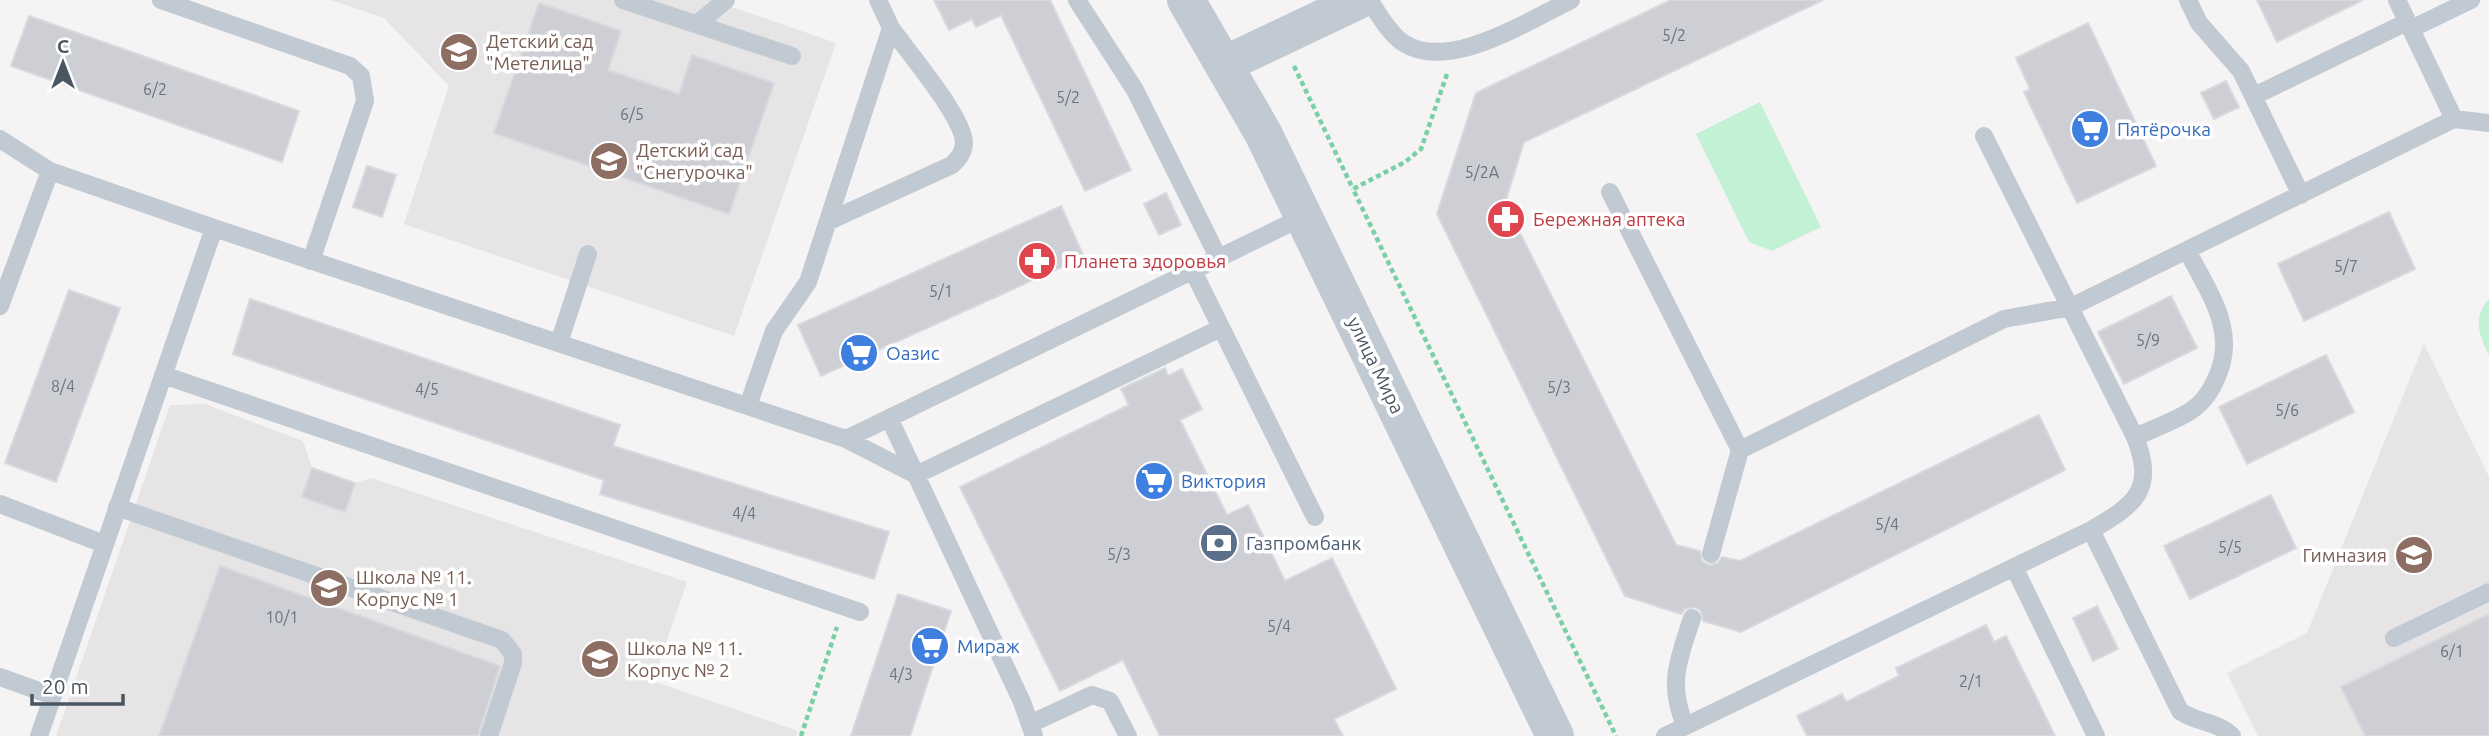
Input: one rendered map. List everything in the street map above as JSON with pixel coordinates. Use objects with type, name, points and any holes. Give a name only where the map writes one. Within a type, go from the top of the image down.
[{"type":"street","name":"улица Мира","points":[[1186,0],[1225,64],[1303,217],[1555,736]]},
{"type":"street","points":[[1225,64],[1360,0]]},
{"type":"lane","points":[[161,0],[183,4],[350,66],[361,76],[365,101],[311,261]]},
{"type":"lane","points":[[623,0],[792,56]]},
{"type":"lane","points":[[697,24],[726,0]]},
{"type":"lane","points":[[829,221],[952,165],[960,156],[964,145],[952,112],[891,28],[878,0]]},
{"type":"lane","points":[[1077,0],[1135,90],[1219,259]]},
{"type":"lane","points":[[1369,0],[1402,43],[1419,51],[1436,54],[1456,51],[1488,40],[1571,0]]},
{"type":"lane","points":[[2188,0],[2199,23],[2241,71],[2301,195]]},
{"type":"lane","points":[[2397,0],[2454,120]]},
{"type":"lane","points":[[2254,96],[2471,0]]},
{"type":"lane","points":[[748,406],[774,331],[808,282],[891,28]]},
{"type":"lane","points":[[1740,450],[2004,319],[2071,307],[2454,120],[2489,123]]},
{"type":"lane","points":[[1665,736],[2091,530],[2126,510],[2138,496],[2145,477],[2143,457],[2135,437],[1984,136]]},
{"type":"lane","points":[[0,139],[50,171],[846,439],[916,475]]},
{"type":"lane","points":[[0,306],[50,171]]},
{"type":"lane","points":[[1610,192],[1740,450],[1711,554]]},
{"type":"lane","points":[[846,439],[1303,217]]},
{"type":"lane","points":[[39,736],[214,228]]},
{"type":"lane","points":[[2135,437],[2189,412],[2204,399],[2223,364],[2227,343],[2221,319],[2187,250]]},
{"type":"lane","points":[[559,343],[588,254]]},
{"type":"lane","points":[[1193,271],[1315,517]]},
{"type":"lane","points":[[916,475],[1221,328]]},
{"type":"lane","points":[[163,375],[852,609]]},
{"type":"lane","points":[[889,418],[1032,730],[1092,695],[1110,701],[1128,736]]},
{"type":"lane","points":[[0,504],[104,544]]},
{"type":"lane","points":[[117,507],[502,640],[513,654],[513,663],[489,736]]},
{"type":"lane","points":[[2091,530],[2180,711],[2191,719],[2220,726],[2232,736]]},
{"type":"lane","points":[[2014,567],[2096,736]]},
{"type":"lane","points":[[2394,638],[2489,592]]},
{"type":"lane","points":[[1685,725],[1676,704],[1675,673],[1692,618]]},
{"type":"lane","points":[[0,677],[53,696]]},
{"type":"path","points":[[1279,37],[1616,736]]},
{"type":"path","points":[[1353,189],[1405,162],[1422,149],[1456,51]]},
{"type":"path","points":[[801,736],[852,609]]},
{"type":"shaded area","name":"Детский сад \"Снегурочка\"","points":[[331,0],[712,0],[836,43],[734,336],[404,224],[449,86],[384,18]]},
{"type":"shaded area","name":"Гимназия","points":[[2424,344],[2489,477],[2489,736],[2258,736],[2227,673],[2307,633]]},
{"type":"shaded area","name":"Школа № 11. Корпус № 1","points":[[205,404],[303,441],[312,468],[355,483],[371,478],[687,582],[653,681],[798,731],[796,736],[56,736],[170,405]]},
{"type":"green space","points":[[1760,102],[1821,227],[1772,251],[1749,242],[1696,134]]},
{"type":"green space","points":[[2489,299],[2489,355],[2482,340],[2479,320],[2480,313]]},
{"type":"building","points":[[934,0],[1050,0],[1131,170],[1085,191],[1001,15],[976,27],[972,19],[949,30]]},
{"type":"building","points":[[1671,0],[1823,0],[1524,142],[1505,203],[1676,545],[1700,551],[1702,561],[1709,565],[1718,563],[1722,557],[1740,561],[2039,415],[2065,470],[1741,632],[1703,621],[1701,611],[1695,607],[1685,609],[1681,614],[1625,596],[1437,214],[1476,93]]},
{"type":"building","points":[[2257,0],[2363,0],[2277,42]]},
{"type":"building","points":[[539,3],[621,31],[608,70],[679,94],[692,55],[774,83],[729,214],[494,133]]},
{"type":"building","points":[[29,16],[299,111],[282,162],[11,66]]},
{"type":"building","name":"Пятёрочка","points":[[2088,23],[2156,166],[2077,203],[2024,92],[2030,89],[2016,58]]},
{"type":"building","points":[[2226,81],[2239,107],[2214,119],[2201,93]]},
{"type":"building","points":[[367,166],[396,175],[382,217],[353,207]]},
{"type":"building","points":[[1166,193],[1181,225],[1159,235],[1144,204]]},
{"type":"building","points":[[1061,206],[1084,257],[821,376],[798,325]]},
{"type":"building","points":[[2389,212],[2415,269],[2304,321],[2278,264]]},
{"type":"building","points":[[69,290],[120,308],[56,482],[5,463]]},
{"type":"building","points":[[2171,296],[2197,348],[2124,384],[2098,332]]},
{"type":"building","points":[[250,299],[620,425],[613,446],[889,532],[874,579],[600,494],[604,480],[233,354]]},
{"type":"building","points":[[2326,355],[2354,412],[2247,464],[2219,407]]},
{"type":"building","points":[[1165,368],[1168,376],[1182,369],[1202,409],[1180,420],[1227,515],[1248,505],[1285,581],[1332,558],[1396,689],[1334,719],[1343,736],[1160,736],[1123,660],[1060,691],[960,487],[1129,405],[1121,389]]},
{"type":"building","points":[[312,468],[355,483],[345,512],[302,497]]},
{"type":"building","points":[[2271,495],[2296,548],[2190,599],[2164,546]]},
{"type":"building","points":[[220,566],[500,666],[478,736],[159,736]]},
{"type":"building","points":[[898,594],[951,611],[910,736],[851,736]]},
{"type":"building","points":[[2097,606],[2118,649],[2093,661],[2073,618]]},
{"type":"building","points":[[2489,614],[2489,736],[2365,736],[2341,687]]},
{"type":"building","points":[[1986,625],[1994,642],[2006,636],[2055,736],[1807,736],[1797,716],[1842,694],[1846,702],[1899,676],[1896,668]]},
{"type":"place","name":"Детский сад \"Метелица\"","points":[[459,52]]},
{"type":"place","name":"Пятёрочка","points":[[2090,129]]},
{"type":"place","name":"Детский сад \"Снегурочка\"","points":[[609,161]]},
{"type":"place","name":"Бережная аптека","points":[[1506,219]]},
{"type":"place","name":"Планета здоровья","points":[[1037,261]]},
{"type":"place","name":"Оазис","points":[[859,353]]},
{"type":"place","name":"Виктория","points":[[1154,481]]},
{"type":"place","name":"Газпромбанк","points":[[1219,543]]},
{"type":"place","name":"Гимназия","points":[[2414,555]]},
{"type":"place","name":"Школа № 11. Корпус № 1","points":[[329,588]]},
{"type":"place","name":"Мираж","points":[[930,646]]},
{"type":"place","name":"Школа № 11. Корпус № 2","points":[[600,659]]}]
